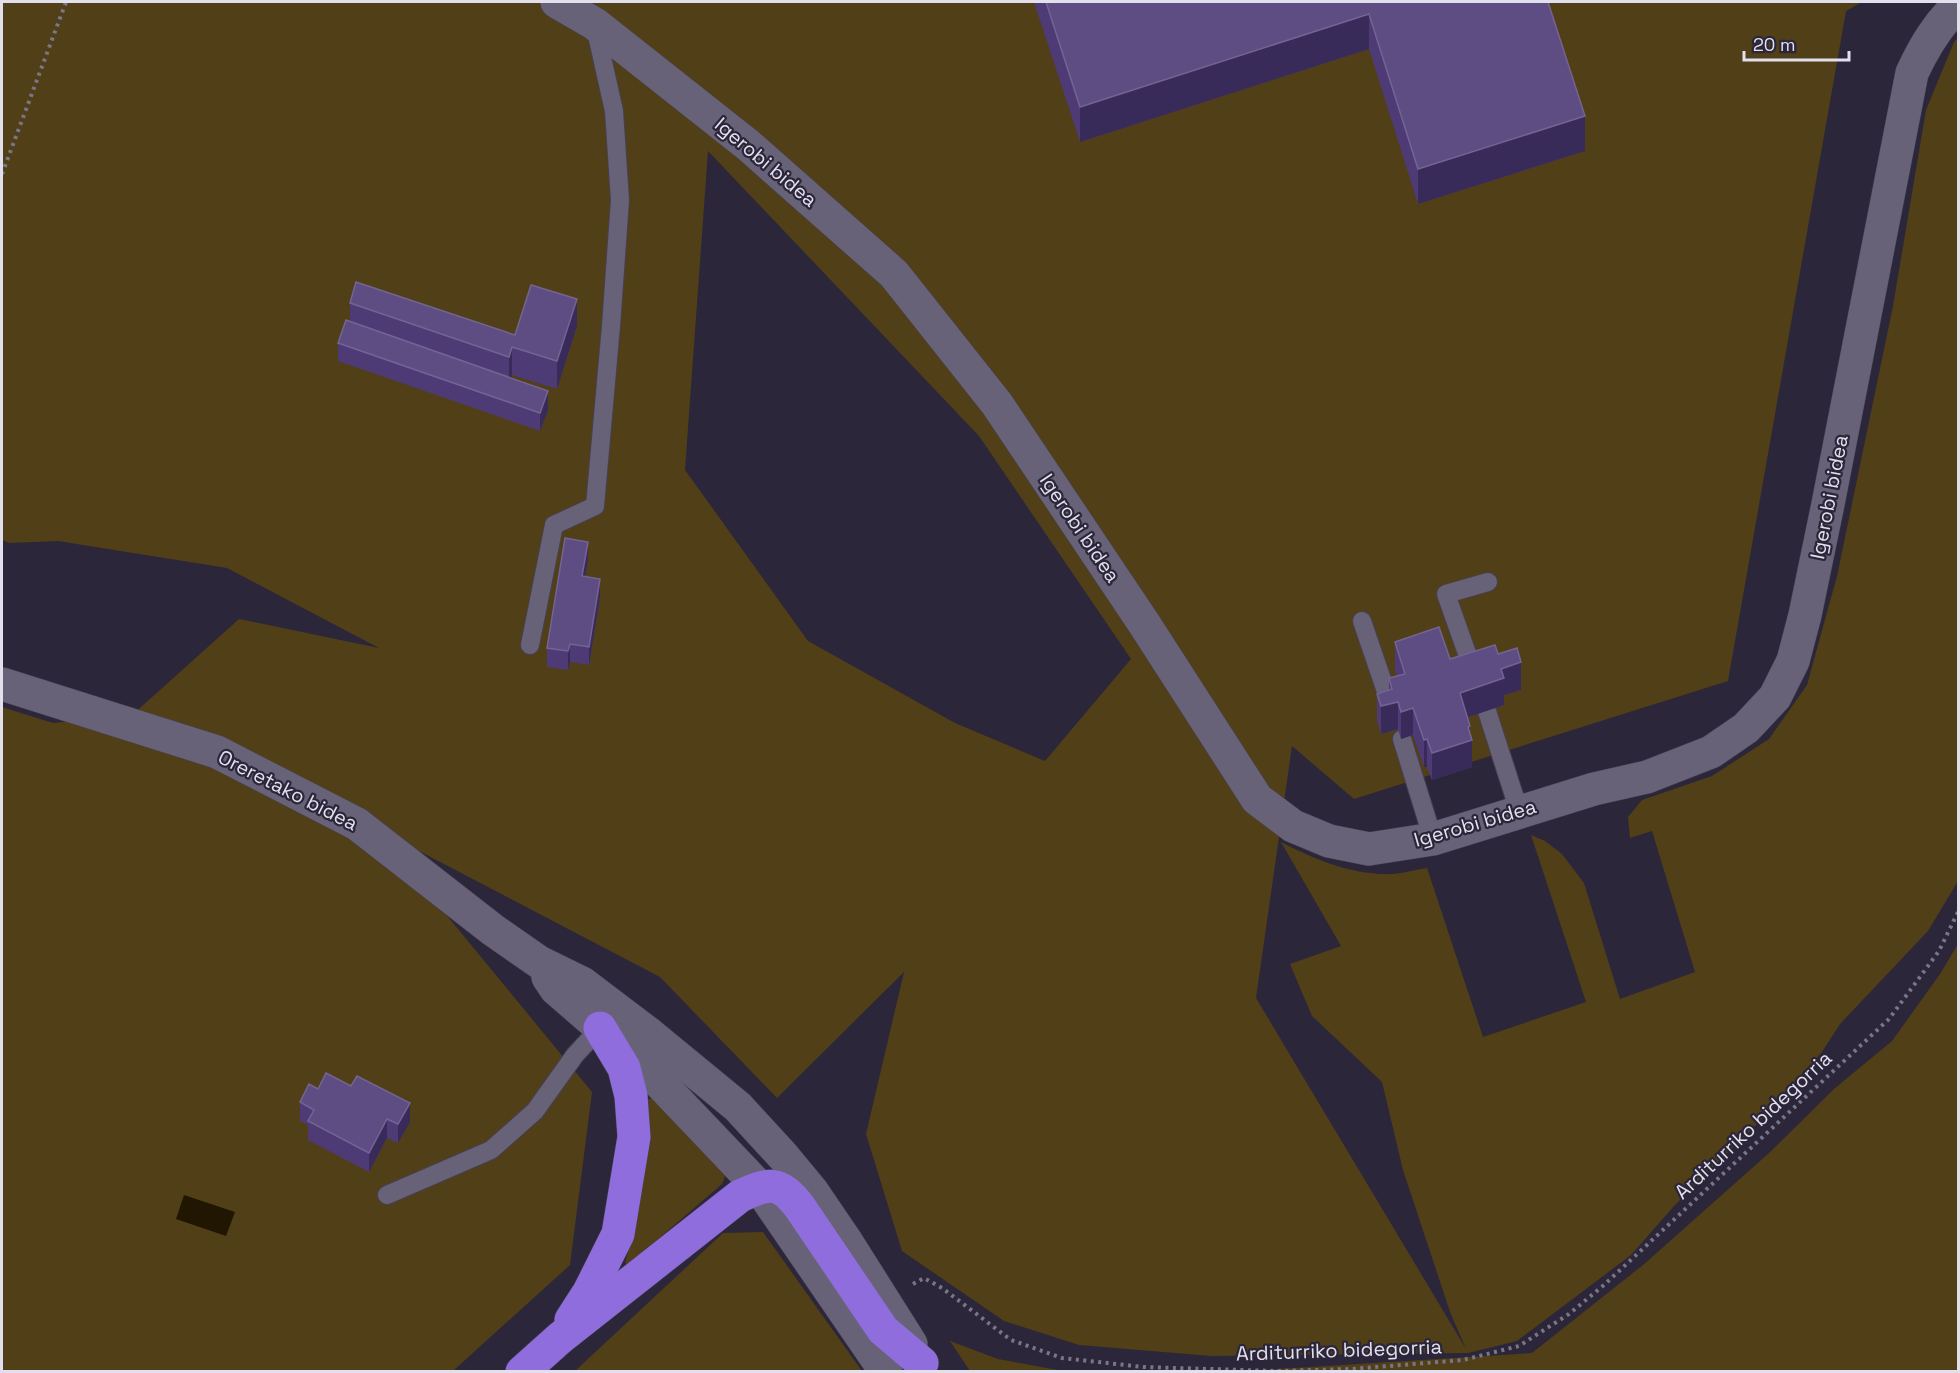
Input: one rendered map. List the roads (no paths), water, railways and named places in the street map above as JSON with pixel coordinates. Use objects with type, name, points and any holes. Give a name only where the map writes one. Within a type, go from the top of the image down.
[{"type":"highway","points":[[560,1338],[589,1292],[618,1234],[634,1137],[631,1096],[624,1068],[600,1028]]},
{"type":"highway","points":[[522,1371],[560,1338],[740,1196],[759,1187],[774,1185],[788,1192],[883,1330],[925,1367]]},
{"type":"street","name":"Igerobi bidea","points":[[557,2],[595,24],[748,145],[894,274],[997,404],[1145,625],[1257,799],[1293,826],[1329,842],[1369,849],[1433,839],[1594,789],[1647,777],[1711,752],[1746,728],[1775,697],[1793,661],[1805,615],[1912,73],[1926,44],[1959,4]]},
{"type":"street","name":"Oreretako bidea","points":[[2,684],[217,752],[357,824],[493,930],[539,962]]},
{"type":"street","points":[[539,962],[556,989],[638,1060],[759,1187],[886,1371]]},
{"type":"street","points":[[539,962],[582,982],[738,1107],[812,1191],[925,1367]]},
{"type":"lane","points":[[530,645],[554,525],[594,506],[620,200],[614,111],[595,24]]},
{"type":"lane","points":[[1476,678],[1446,594],[1488,582]]},
{"type":"lane","points":[[1362,621],[1391,706]]},
{"type":"lane","points":[[1487,711],[1519,811]]},
{"type":"lane","points":[[1402,739],[1433,839]]},
{"type":"lane","points":[[387,1195],[491,1150],[535,1111],[575,1055],[600,1028]]}]
